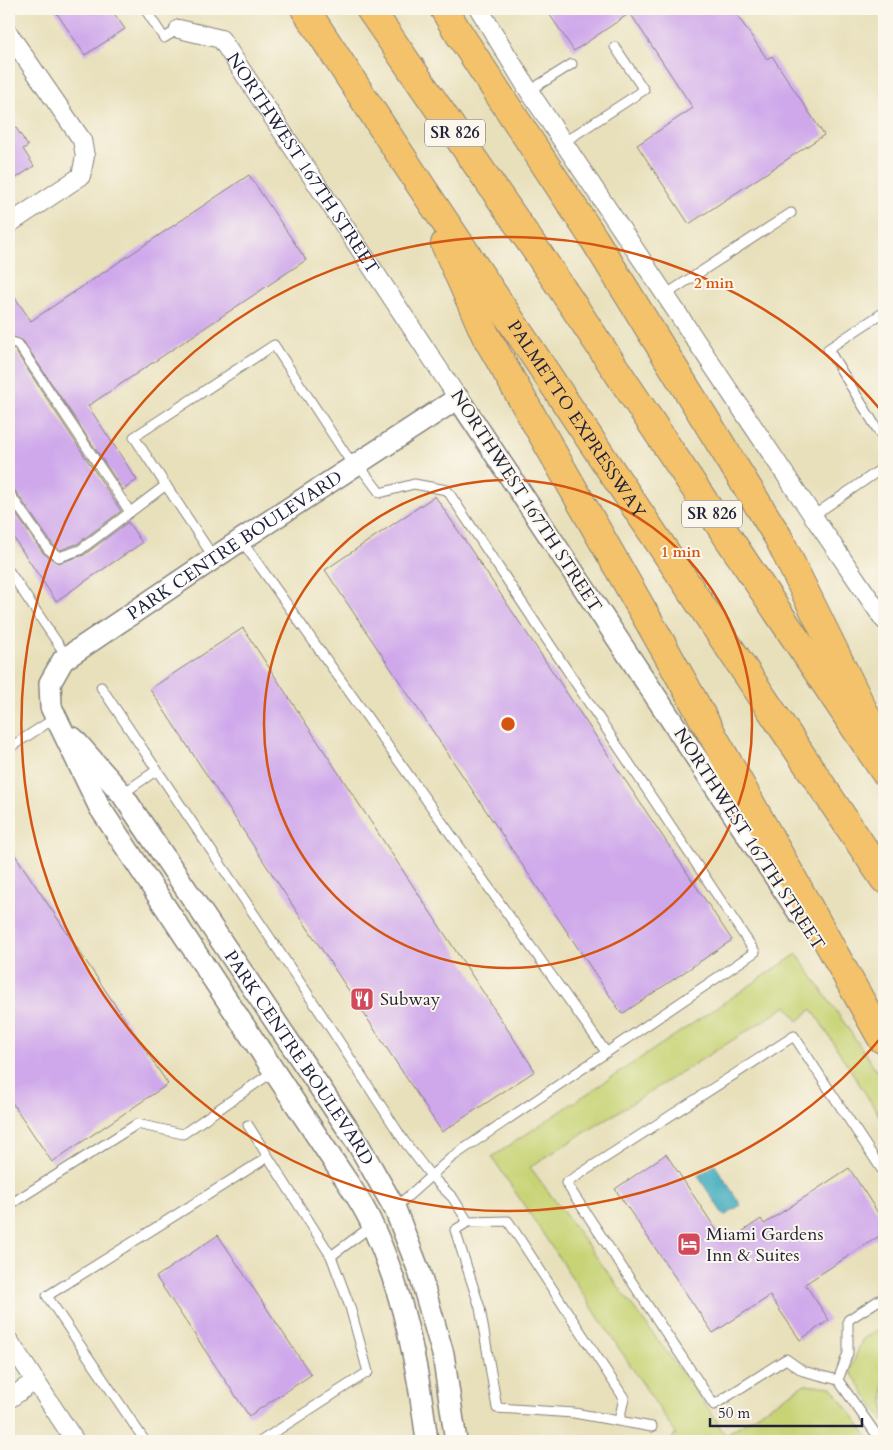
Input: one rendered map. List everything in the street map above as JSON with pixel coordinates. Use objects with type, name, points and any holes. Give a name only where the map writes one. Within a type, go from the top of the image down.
[{"type":"highway","name":"PALMETTO EXPRESSWAY","points":[[305,9],[415,177],[884,878]]},
{"type":"highway","name":"SR 826","points":[[370,9],[540,256],[884,771]]},
{"type":"highway","points":[[444,9],[594,239],[778,538],[884,752]]},
{"type":"highway","points":[[415,177],[485,334],[664,648],[883,1041]]},
{"type":"street","points":[[480,9],[529,91],[884,620]]},
{"type":"street","name":"NORTHWEST 167TH STREET","points":[[180,29],[221,39],[883,1041]]},
{"type":"street","points":[[9,34],[82,140],[86,156],[81,176],[9,224]]},
{"type":"street","name":"PARK CENTRE BOULEVARD","points":[[427,1441],[422,1399],[408,1329],[389,1264],[373,1225],[274,1070],[100,808],[50,707],[50,683],[63,660],[67,657],[458,398]]},
{"type":"street","name":"PARK CENTRE BOULEVARD","points":[[55,718],[122,794],[358,1144],[395,1209],[419,1271],[443,1354],[456,1441]]},
{"type":"street","points":[[100,808],[122,794]]},
{"type":"street","points":[[274,1070],[297,1054]]},
{"type":"street","points":[[373,1225],[395,1209]]},
{"type":"street","points":[[9,1341],[75,1441]]},
{"type":"street","points":[[9,1399],[35,1381]]},
{"type":"lane","name":"NORTHWEST 167TH STREET","points":[[145,9],[164,38],[180,29]]},
{"type":"lane","points":[[564,142],[644,90],[616,47]]},
{"type":"lane","points":[[529,91],[572,64]]},
{"type":"lane","points":[[665,295],[791,213]]},
{"type":"lane","points":[[884,312],[828,349],[884,440]]},
{"type":"lane","points":[[9,341],[18,344],[130,512]]},
{"type":"lane","points":[[214,558],[134,436],[274,345],[356,465],[380,493],[414,484],[447,490],[755,952],[452,1157],[395,1209]]},
{"type":"lane","points":[[813,516],[884,467]]},
{"type":"lane","points":[[9,493],[48,549],[59,557],[80,550],[166,485]]},
{"type":"lane","points":[[241,540],[606,1052]]},
{"type":"lane","points":[[9,571],[67,657]]},
{"type":"lane","points":[[101,687],[404,1141],[431,1176],[453,1198],[468,1222]]},
{"type":"lane","points":[[9,748],[55,718]]},
{"type":"lane","points":[[122,794],[157,770]]},
{"type":"lane","points":[[881,1441],[838,1380],[803,1371],[786,1359],[714,1405],[566,1183],[794,1036],[884,1173]]},
{"type":"lane","points":[[9,1205],[137,1124],[183,1134],[274,1070]]},
{"type":"lane","points":[[248,1125],[331,1256],[350,1307],[368,1372],[261,1441]]},
{"type":"lane","points":[[145,1441],[47,1296],[268,1157]]},
{"type":"lane","points":[[619,1421],[624,1398],[508,1221],[468,1222],[455,1230],[480,1308],[497,1408],[574,1413],[652,1427]]},
{"type":"lane","points":[[331,1256],[373,1225]]},
{"type":"lane","points":[[838,1380],[848,1353],[848,1320],[884,1297]]},
{"type":"green space","points":[[797,954],[884,1081],[884,1123],[812,1009],[798,1021],[787,1006],[530,1167],[713,1415],[725,1435],[805,1384],[832,1387],[871,1441],[669,1441],[676,1434],[492,1157]]},
{"type":"green space","points":[[884,1325],[884,1422],[850,1371],[862,1340]]},
{"type":"water","points":[[715,1165],[741,1205],[724,1216],[698,1176]]},
{"type":"building","points":[[54,9],[111,9],[125,29],[85,55]]},
{"type":"building","points":[[546,9],[733,9],[767,59],[772,56],[824,135],[689,224],[637,145],[693,108],[630,13],[574,51]]},
{"type":"building","points":[[9,117],[28,146],[23,149],[34,166],[9,183]]},
{"type":"building","points":[[249,175],[306,260],[88,406],[137,480],[123,490],[23,341],[9,335],[9,289],[31,321]]},
{"type":"building","points":[[9,348],[14,349],[121,511],[77,544],[60,550],[53,545],[14,489],[9,487]]},
{"type":"building","points":[[435,496],[732,940],[622,1014],[325,570]]},
{"type":"building","points":[[9,504],[43,553],[58,563],[84,555],[128,522],[142,543],[56,601],[9,531]]},
{"type":"building","points":[[243,628],[535,1071],[442,1132],[150,689]]},
{"type":"building","points":[[9,846],[168,1084],[52,1162],[9,1098]]},
{"type":"building","points":[[666,1154],[725,1243],[761,1219],[764,1224],[849,1168],[884,1222],[884,1233],[805,1284],[829,1320],[800,1340],[770,1296],[713,1333],[615,1189]]},
{"type":"building","points":[[218,1235],[311,1375],[249,1416],[156,1277]]},
{"type":"place","name":"Subway","points":[[362,999]]},
{"type":"place","name":"Miami Gardens Inn & Suites","points":[[689,1244]]}]
